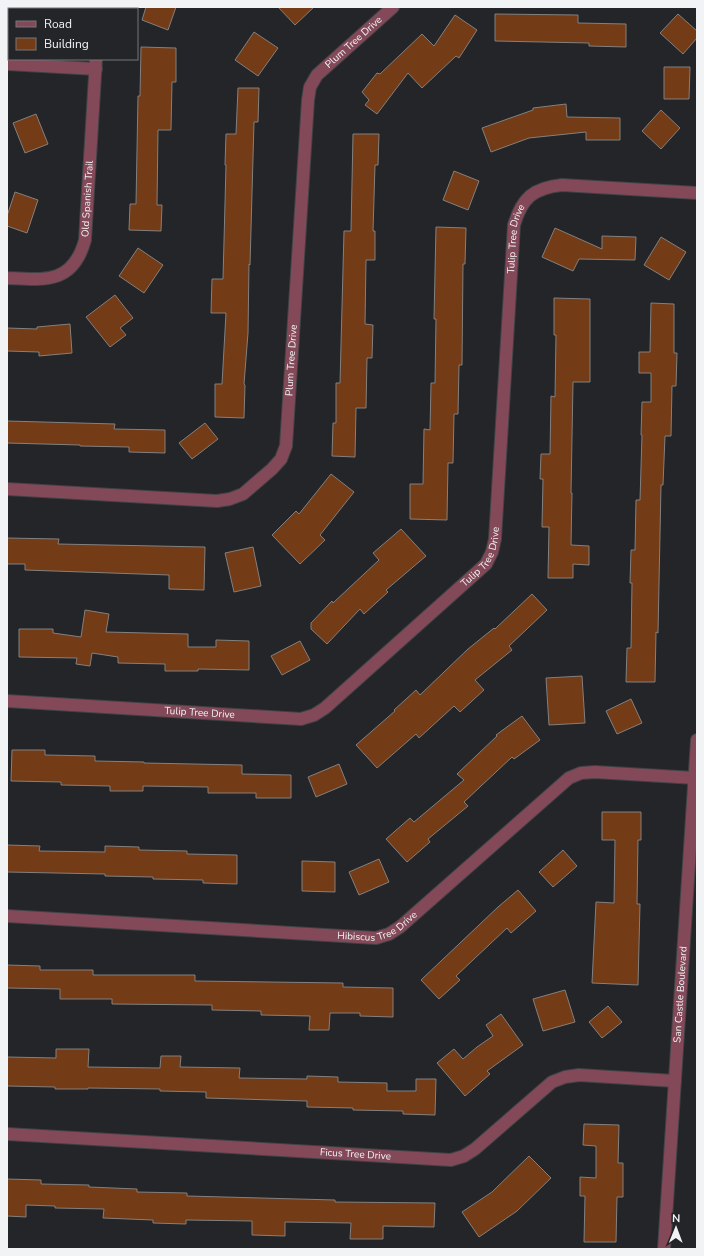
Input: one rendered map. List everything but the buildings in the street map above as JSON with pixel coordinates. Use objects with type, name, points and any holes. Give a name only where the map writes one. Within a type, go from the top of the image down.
[{"type":"street","name":"Plum Tree Drive","points":[[7,489],[217,500],[230,499],[243,494],[272,469],[281,459],[286,446],[310,87],[317,75],[393,7]]},
{"type":"street","points":[[7,64],[96,64]]},
{"type":"street","name":"Old Spanish Trail","points":[[7,278],[38,280],[51,278],[64,273],[69,269],[82,253],[85,240],[96,64]]},
{"type":"street","name":"Tulip Tree Drive","points":[[7,701],[301,719],[314,715],[325,708],[486,564],[492,552],[495,540],[514,226],[518,212],[525,201],[536,192],[548,186],[562,185],[697,193]]},
{"type":"street","name":"San Castle Boulevard","points":[[664,1249],[697,740]]},
{"type":"street","name":"Hibiscus Tree Drive","points":[[7,916],[376,938],[389,934],[400,926],[569,778],[581,773],[595,772],[695,778]]},
{"type":"street","name":"Ficus Tree Drive","points":[[7,1134],[451,1160],[464,1156],[475,1149],[552,1082],[565,1077],[579,1075],[675,1081]]}]
